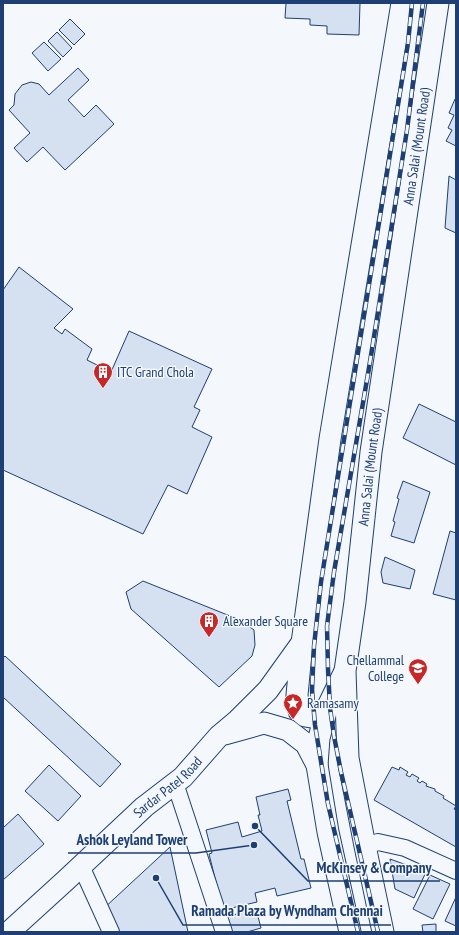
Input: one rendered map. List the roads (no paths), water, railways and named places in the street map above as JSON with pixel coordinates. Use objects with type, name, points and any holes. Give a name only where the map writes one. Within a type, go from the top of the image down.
[{"type":"main road","points":[[327,708],[321,714],[311,717],[305,716],[300,711],[297,695],[302,643],[330,438],[402,3]]},
{"type":"main road","name":"Anna Salai (Mount Road)","points":[[383,932],[348,758],[345,671],[355,602],[371,452],[438,3]]},
{"type":"main road","points":[[219,736],[238,720],[268,690],[302,643]]},
{"type":"main road","points":[[345,671],[327,708],[319,738],[317,765],[328,832],[350,932]]},
{"type":"main road","points":[[219,736],[264,723],[288,730],[306,744],[317,765]]},
{"type":"main road","name":"Sardar Patel Road","points":[[9,932],[144,807],[192,768],[219,736]]},
{"type":"street","points":[[175,783],[224,932]]},
{"type":"street","points":[[365,846],[378,842],[405,848],[456,871]]},
{"type":"street","points":[[81,866],[111,932]]},
{"type":"railway","points":[[358,932],[328,804],[315,725],[312,690],[314,646],[321,582],[408,43],[412,3]]},
{"type":"railway","points":[[378,932],[334,736],[330,708],[327,626],[334,572],[369,368],[407,130],[423,3]]},
{"type":"place","name":"ITC Grand Chola","points":[[103,389]]},
{"type":"place","name":"Alexander Square","points":[[209,638]]},
{"type":"place","name":"Chellammal College","points":[[418,685]]},
{"type":"place","name":"Ramasamy","points":[[293,720]]},
{"type":"place","name":"McKinsey & Company","points":[[255,826]]},
{"type":"place","name":"Ashok Leyland Tower","points":[[254,845]]},
{"type":"place","name":"Ramada Plaza by Wyndham Chennai","points":[[156,878]]}]
